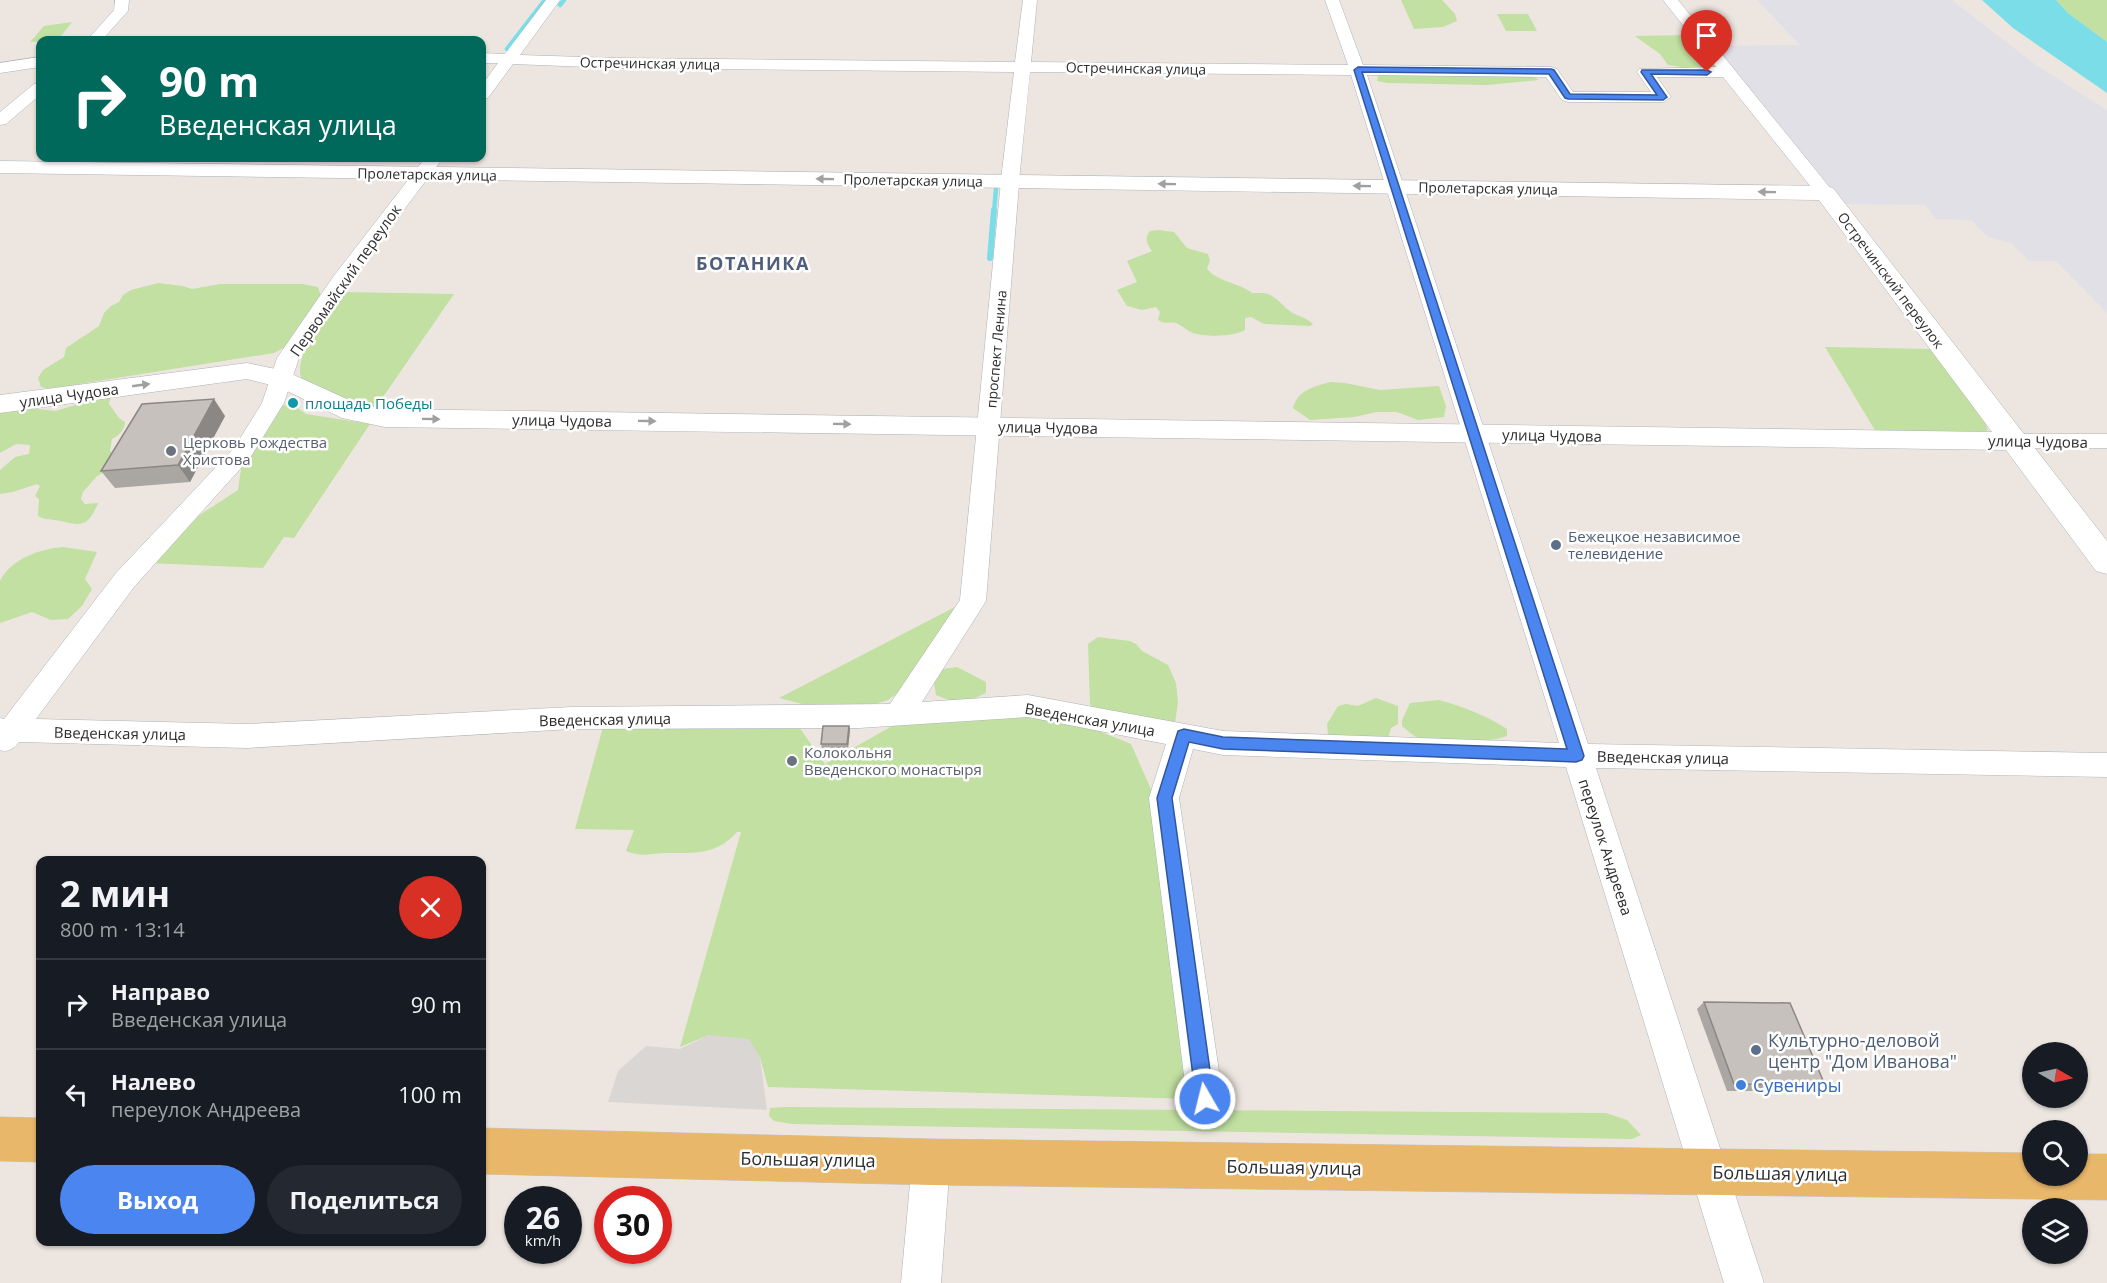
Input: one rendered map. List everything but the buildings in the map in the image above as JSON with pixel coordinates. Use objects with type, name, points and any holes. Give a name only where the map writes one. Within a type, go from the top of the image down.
[{"type":"main road","points":[[0,1139],[36,1140]]},
{"type":"main road","name":"Большая улица","points":[[486,1151],[931,1162],[2107,1177]]},
{"type":"street","points":[[98,36],[121,11],[122,0]]},
{"type":"street","points":[[486,90],[553,0]]},
{"type":"street","name":"проспект Ленина","points":[[899,713],[973,601],[1011,181],[1030,0]]},
{"type":"street","name":"переулок Андреева","points":[[1332,0],[1358,70],[1475,434],[1744,1283]]},
{"type":"street","name":"Остречинский переулок","points":[[1670,0],[1825,193],[2107,563]]},
{"type":"street","name":"Остречинская улица","points":[[486,58],[615,63],[1551,72],[1568,97],[1663,97],[1645,72],[1728,72]]},
{"type":"street","points":[[0,68],[36,63]]},
{"type":"street","points":[[0,120],[36,90]]},
{"type":"street","name":"Пролетарская улица","points":[[0,167],[428,166],[1011,181],[1825,193]]},
{"type":"street","name":"Первомайский переулок","points":[[4,735],[125,580],[242,453],[273,403],[288,358],[340,281],[428,166]]},
{"type":"street","name":"улица Чудова","points":[[0,404],[225,373],[266,372],[353,412],[385,418],[2107,441]]},
{"type":"street","name":"Введенская улица","points":[[4,735],[248,736],[572,718],[859,717],[1028,706],[1223,743],[1576,756],[2107,765]]},
{"type":"street","points":[[1184,735],[1164,798],[1205,1099]]},
{"type":"street","points":[[921,1283],[931,1162]]},
{"type":"shaded area","points":[[1757,0],[1952,0],[2036,65],[2107,110],[2107,313],[2056,261],[2029,261],[2011,243],[1988,237],[1971,220],[1936,219],[1925,205],[1844,204],[1714,46],[1800,45]]},
{"type":"shaded area","points":[[709,1035],[749,1039],[760,1057],[767,1110],[608,1102],[618,1071],[646,1046],[680,1049]]},
{"type":"green space","points":[[1401,0],[1442,0],[1455,14],[1457,21],[1443,27],[1414,29]]},
{"type":"green space","points":[[2056,0],[2107,0],[2107,42],[2068,13]]},
{"type":"green space","points":[[1497,14],[1528,14],[1537,31],[1506,31]]},
{"type":"green space","points":[[72,22],[61,36],[36,36],[36,42],[30,42],[44,26]]},
{"type":"green space","points":[[1689,35],[1699,39],[1718,70],[1668,65],[1660,54],[1635,36]]},
{"type":"green space","points":[[1384,73],[1532,76],[1539,80],[1487,85],[1377,81],[1378,76]]},
{"type":"green space","points":[[1150,231],[1174,232],[1187,248],[1208,254],[1210,261],[1207,268],[1215,276],[1252,293],[1270,295],[1291,312],[1313,324],[1310,326],[1264,324],[1251,317],[1245,318],[1245,330],[1240,332],[1219,336],[1205,335],[1191,332],[1176,323],[1165,323],[1158,320],[1160,312],[1156,307],[1142,310],[1127,306],[1117,290],[1137,282],[1127,261],[1152,251],[1147,236]]},
{"type":"green space","points":[[158,283],[192,289],[220,284],[302,284],[318,287],[321,296],[287,346],[274,353],[53,390],[41,387],[38,378],[43,370],[64,357],[66,348],[99,326],[104,313],[119,302],[123,295],[131,290]]},
{"type":"green space","points":[[345,292],[454,294],[374,410],[353,405],[301,378],[300,367],[303,356],[314,332]]},
{"type":"green space","points":[[1825,347],[1930,349],[1983,418],[1988,430],[1976,435],[1876,432]]},
{"type":"green space","points":[[1330,382],[1380,390],[1439,386],[1446,406],[1444,417],[1418,420],[1397,412],[1377,412],[1354,417],[1310,420],[1293,408],[1302,393]]},
{"type":"green space","points":[[111,395],[109,404],[119,418],[125,422],[121,432],[112,439],[110,451],[117,455],[110,469],[97,476],[83,492],[81,499],[85,504],[98,503],[88,520],[75,524],[38,516],[39,499],[35,496],[40,486],[37,484],[0,494],[0,470],[15,457],[29,454],[30,445],[16,444],[0,453],[0,412],[6,413],[28,408],[56,411]]},
{"type":"green space","points":[[295,406],[306,414],[370,424],[294,538],[284,537],[263,568],[148,563],[192,520],[238,490],[242,462],[280,407]]},
{"type":"green space","points":[[63,547],[97,552],[85,579],[92,589],[82,606],[68,619],[51,620],[32,612],[0,623],[0,581],[5,573],[27,556]]},
{"type":"green space","points":[[955,607],[902,690],[888,700],[872,705],[814,707],[779,698]]},
{"type":"green space","points":[[1098,637],[1130,641],[1142,651],[1168,665],[1176,683],[1178,702],[1175,723],[1090,705],[1088,644]]},
{"type":"green space","points":[[957,667],[986,682],[986,693],[961,702],[936,695],[934,682],[943,669]]},
{"type":"green space","points":[[1376,698],[1398,706],[1398,724],[1391,728],[1388,739],[1353,735],[1345,742],[1337,741],[1328,735],[1327,724],[1338,706],[1346,704],[1358,706]]},
{"type":"green space","points":[[1439,700],[1465,708],[1491,720],[1507,729],[1507,736],[1456,743],[1435,742],[1420,739],[1402,726],[1402,720],[1410,703]]},
{"type":"green space","points":[[987,714],[1056,720],[1099,731],[1131,744],[1154,796],[1193,1099],[768,1087],[760,1057],[709,1035],[680,1047],[741,832],[737,832],[721,845],[703,852],[644,855],[626,851],[634,830],[575,829],[603,727],[799,727],[825,764],[901,721],[944,723]]},
{"type":"green space","points":[[770,1108],[1606,1113],[1627,1120],[1641,1135],[1632,1139],[792,1124],[774,1121],[769,1116]]},
{"type":"water","points":[[1982,0],[2056,0],[2068,13],[2107,42],[2107,93],[2013,28]]},
{"type":"waterway","points":[[507,49],[545,0]]},
{"type":"waterway","points":[[560,5],[564,0]]},
{"type":"waterway","points":[[994,212],[996,189]]},
{"type":"waterway","points":[[990,258],[994,210]]},
{"type":"place","name":"площадь Победы","points":[[293,403]]},
{"type":"place","name":"Церковь Рождества Христова","points":[[171,451]]},
{"type":"place","name":"Бежецкое независимое телевидение","points":[[1556,545]]},
{"type":"place","name":"Колокольня Введенского монастыря","points":[[792,761]]},
{"type":"place","name":"Культурно-деловой центр \"Дом Иванова\"","points":[[1756,1050]]},
{"type":"place","name":"Сувениры","points":[[1741,1085]]},
{"type":"district","name":"БОТАНИКА","points":[[753,263]]},
{"type":"route","points":[[1205,1099],[1164,798],[1184,735],[1223,743],[1576,756],[1480,447],[1358,70],[1551,72],[1568,97],[1663,97],[1645,72],[1707,72]]}]
